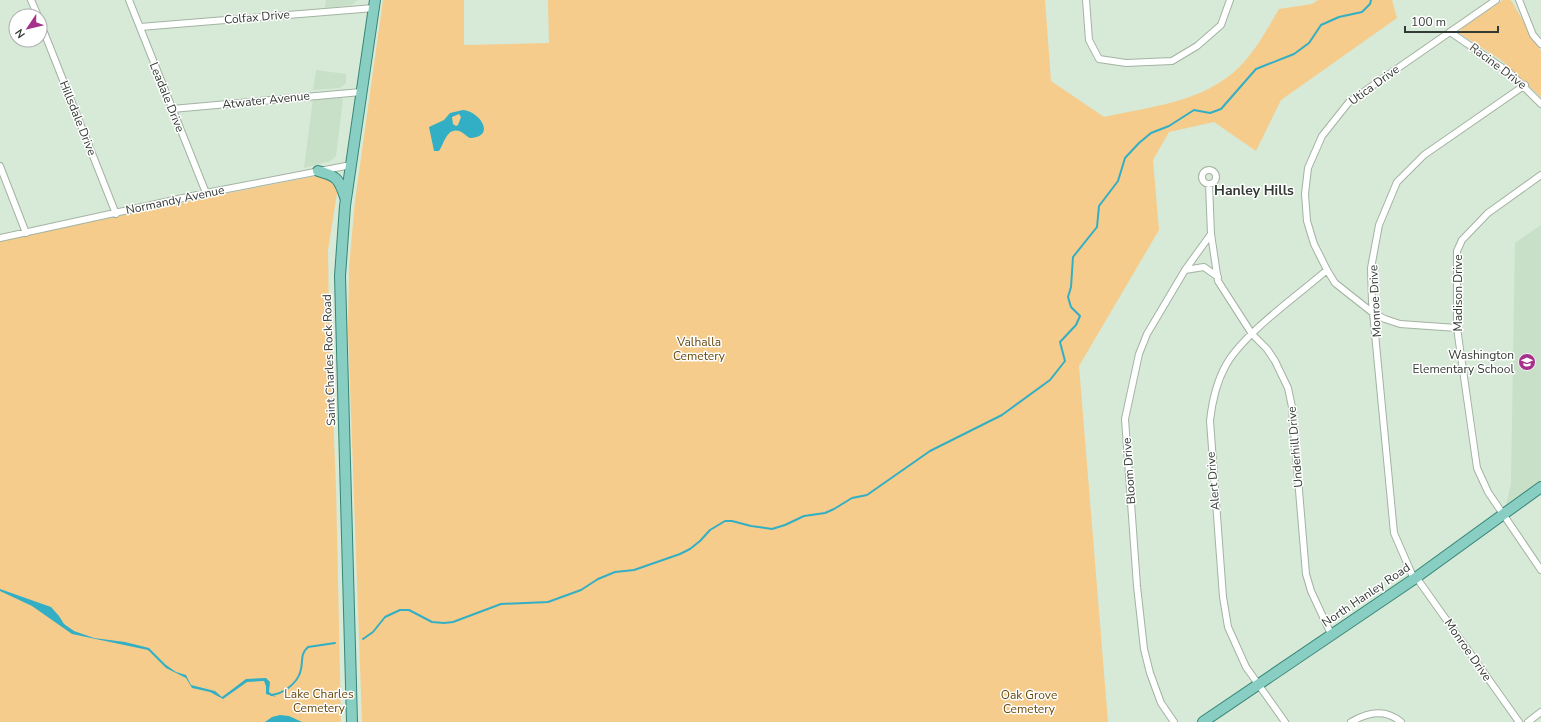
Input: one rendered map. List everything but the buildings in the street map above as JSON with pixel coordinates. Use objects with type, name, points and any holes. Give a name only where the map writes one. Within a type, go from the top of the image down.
[{"type":"main road","name":"Saint Charles Rock Road","points":[[352,722],[339,308],[341,246],[346,199],[374,4]]},
{"type":"main road","points":[[318,171],[336,177],[340,182],[346,199]]},
{"type":"main road","name":"North Hanley Road","points":[[1204,722],[1415,578],[1541,487]]},
{"type":"street","name":"Leadale Drive","points":[[129,0],[206,193]]},
{"type":"street","points":[[1086,0],[1089,40],[1099,59],[1126,63],[1172,61],[1198,46],[1221,25],[1230,0]]},
{"type":"street","name":"Utica Drive","points":[[1456,328],[1400,324],[1373,313],[1335,283],[1314,244],[1307,221],[1305,194],[1308,168],[1322,136],[1349,102],[1496,0]]},
{"type":"street","points":[[1518,0],[1533,35],[1541,44]]},
{"type":"street","name":"Colfax Drive","points":[[140,27],[374,4]]},
{"type":"street","name":"Racine Drive","points":[[1450,32],[1481,51],[1525,85],[1541,104]]},
{"type":"street","name":"Hillsdale Drive","points":[[48,42],[116,214]]},
{"type":"street","name":"Monroe Drive","points":[[1519,722],[1415,578],[1394,533],[1373,313],[1371,268],[1379,225],[1397,182],[1424,156],[1525,85]]},
{"type":"street","name":"Atwater Avenue","points":[[172,109],[361,92]]},
{"type":"street","name":"Normandy Avenue","points":[[0,238],[116,214],[206,193],[351,165]]},
{"type":"street","points":[[0,166],[26,233]]},
{"type":"street","name":"Madison Drive","points":[[1541,175],[1488,213],[1462,240],[1457,251],[1456,328],[1477,468],[1488,492],[1541,570]]},
{"type":"street","name":"Underhill Drive","points":[[1209,184],[1211,234],[1218,277],[1233,306],[1252,334],[1267,349],[1275,361],[1288,388],[1292,407],[1306,574],[1311,592],[1331,634]]},
{"type":"street","name":"Bloom Drive","points":[[1174,722],[1162,703],[1150,673],[1144,649],[1137,586],[1125,418],[1139,354],[1147,334],[1185,270],[1211,234]]},
{"type":"street","points":[[1185,270],[1204,267],[1218,277]]},
{"type":"street","name":"Alert Drive","points":[[1285,722],[1239,654],[1224,610],[1210,421],[1214,396],[1220,378],[1227,364],[1238,348],[1252,334],[1327,270]]},
{"type":"street","points":[[1528,722],[1541,712]]},
{"type":"street","points":[[1351,722],[1364,715],[1384,713],[1401,722]]},
{"type":"shaded area","points":[[326,0],[357,0],[352,5],[325,8]]},
{"type":"shaded area","points":[[316,70],[346,74],[346,83],[340,88],[313,90]]},
{"type":"shaded area","points":[[340,97],[343,99],[336,156],[330,161],[304,168],[313,99]]},
{"type":"shaded area","name":"Washington Elementary School","points":[[1541,225],[1541,480],[1506,505],[1511,484],[1515,243]]},
{"type":"green space","name":"Valhalla Cemetery","points":[[383,0],[464,0],[464,45],[549,43],[548,0],[1045,0],[1051,81],[1104,117],[1155,107],[1172,102],[1204,91],[1219,83],[1233,73],[1247,59],[1259,43],[1279,9],[1312,4],[1318,0],[1392,0],[1397,18],[1281,100],[1256,151],[1214,122],[1169,132],[1153,160],[1159,230],[1079,366],[1108,722],[362,722],[348,329],[349,268],[355,201]]},
{"type":"green space","points":[[1503,0],[1510,0],[1512,2],[1541,51],[1541,97],[1501,60],[1459,33],[1462,28]]},
{"type":"green space","name":"Lake Charles Cemetery","points":[[327,175],[338,187],[328,250],[329,320],[336,487],[341,722],[0,722],[0,241]]},
{"type":"water","points":[[463,110],[470,112],[480,119],[484,129],[478,137],[470,138],[455,130],[452,131],[446,137],[439,151],[434,151],[429,127],[444,120],[450,113]],"holes":[[[459,114],[461,117],[458,125],[456,126],[453,124],[452,117]]]},
{"type":"water","points":[[0,589],[51,607],[64,624],[74,631],[94,638],[125,642],[149,648],[166,665],[176,672],[186,675],[191,685],[215,691],[222,697],[246,679],[266,678],[270,682],[269,692],[276,697],[266,694],[266,686],[264,681],[247,682],[223,699],[210,692],[192,688],[186,678],[166,668],[148,650],[72,634],[32,606],[0,591]]},
{"type":"water","points":[[280,715],[289,716],[302,722],[265,722],[272,717]]},
{"type":"waterway","points":[[363,639],[373,632],[385,617],[400,610],[409,610],[432,622],[444,623],[453,622],[501,604],[548,602],[581,590],[598,579],[615,572],[634,570],[680,554],[690,549],[710,530],[725,521],[772,529],[804,516],[825,513],[852,498],[867,495],[930,451],[1002,415],[1050,380],[1065,361],[1060,342],[1076,325],[1080,316],[1071,307],[1068,297],[1071,287],[1073,257],[1097,227],[1099,206],[1118,181],[1125,158],[1151,133],[1169,126],[1194,110],[1210,113],[1221,109],[1256,69],[1294,54],[1309,43],[1321,25],[1339,17],[1362,12],[1370,4],[1371,0]]},
{"type":"waterway","points":[[271,695],[280,693],[292,685],[300,673],[303,656],[308,647],[335,643]]},
{"type":"place","name":"Washington Elementary School","points":[[1527,362]]},
{"type":"district","name":"Hanley Hills","points":[[1254,190]]},
{"type":"park label","name":"Oak Grove Cemetery","points":[[1029,702]]}]
